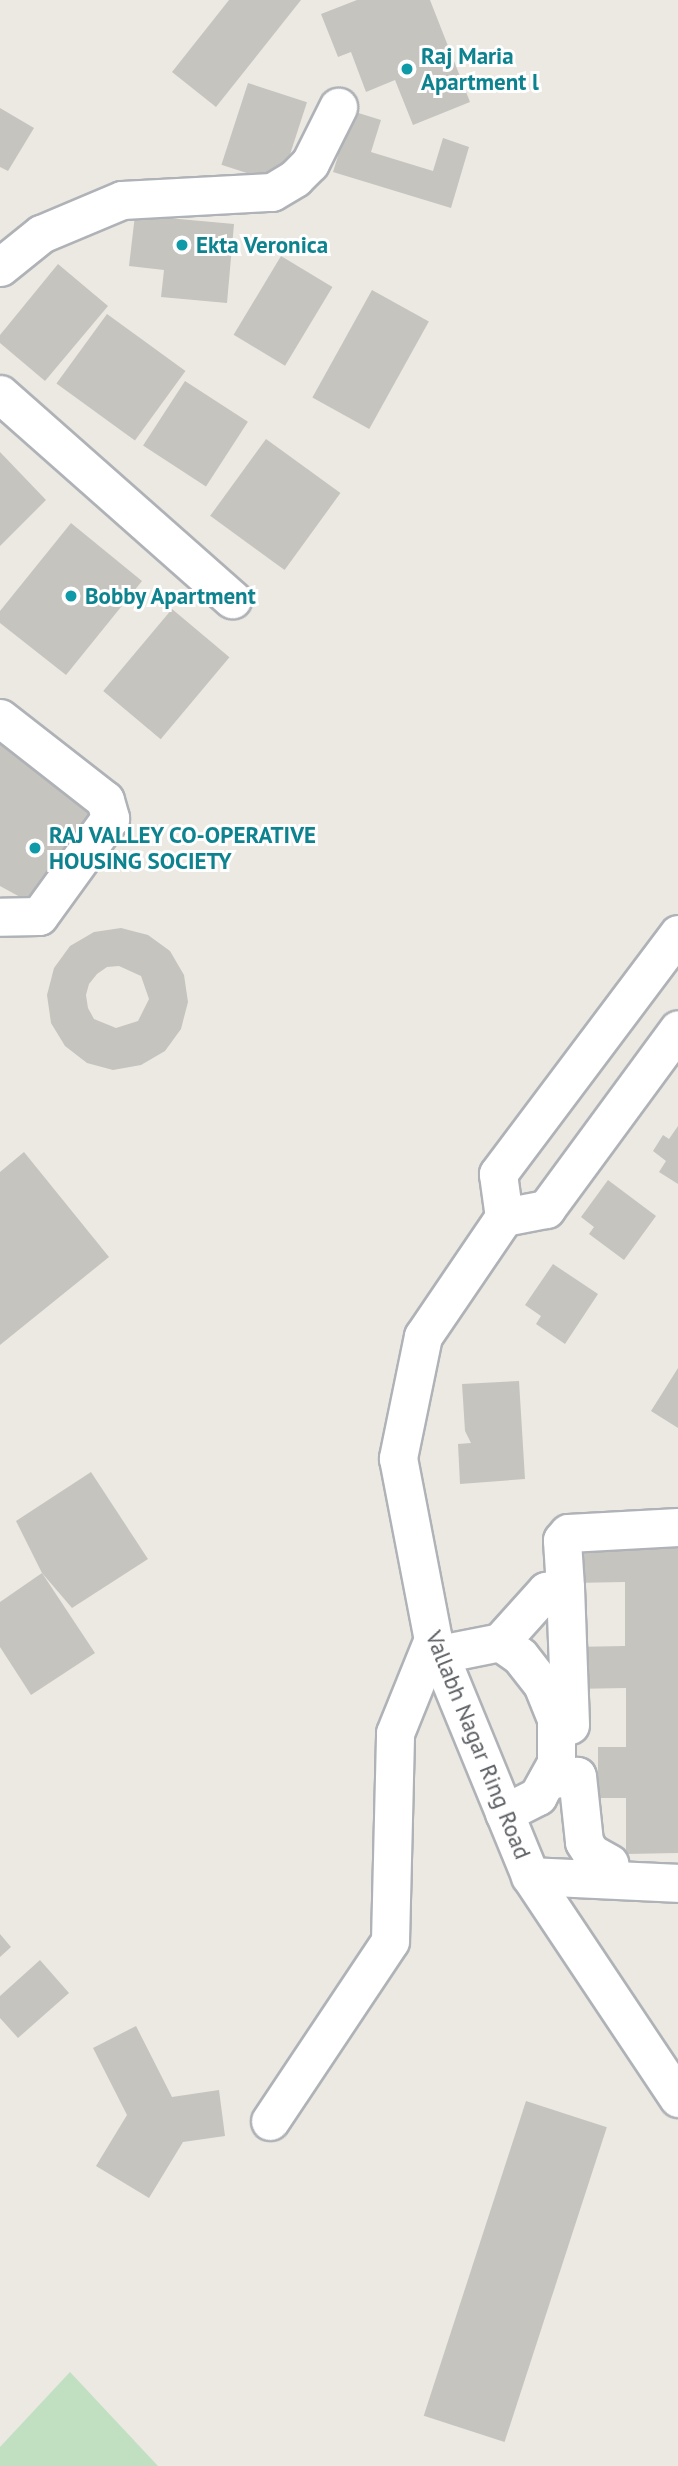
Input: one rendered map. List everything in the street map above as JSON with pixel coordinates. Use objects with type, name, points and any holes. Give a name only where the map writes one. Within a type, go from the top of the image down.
[{"type":"street","points":[[0,267],[41,234],[122,200],[272,192],[295,178],[310,163],[338,107]]},
{"type":"street","points":[[0,394],[232,599]]},
{"type":"street","points":[[0,718],[105,800],[110,818],[39,916],[0,917]]},
{"type":"street","points":[[678,934],[498,1174],[504,1217],[545,1209],[678,1029]]},
{"type":"street","name":"Vallabh Nagar Ring Road","points":[[504,1217],[423,1336],[398,1458],[436,1646],[530,1876],[678,2098]]},
{"type":"street","points":[[571,1742],[562,1540],[568,1533],[678,1527]]},
{"type":"street","points":[[500,1642],[546,1591],[565,1587]]},
{"type":"street","points":[[270,2121],[390,1941],[395,1733],[436,1646],[500,1642],[520,1656],[542,1684],[556,1719],[556,1763],[538,1796],[504,1813]]},
{"type":"street","points":[[547,1780],[577,1776],[584,1842],[591,1853],[609,1863]]},
{"type":"street","points":[[530,1876],[678,1883]]},
{"type":"green space","points":[[70,2372],[158,2466],[0,2466],[0,2447]]},
{"type":"building","points":[[229,0],[301,0],[216,107],[172,72]]},
{"type":"building","name":"Raj Maria Apartment l","points":[[357,0],[430,0],[470,102],[413,125],[395,80],[366,92],[351,52],[338,57],[321,14]]},
{"type":"building","points":[[248,83],[307,102],[280,184],[221,165]]},
{"type":"building","points":[[0,108],[34,128],[8,171],[0,167]]},
{"type":"building","points":[[352,111],[381,120],[371,152],[433,171],[443,138],[469,147],[451,208],[333,172]]},
{"type":"building","name":"Ekta Veronica","points":[[135,215],[234,224],[227,303],[161,297],[164,270],[129,266]]},
{"type":"building","points":[[281,256],[332,287],[285,366],[234,335]]},
{"type":"building","points":[[58,264],[108,306],[45,381],[0,343],[0,335]]},
{"type":"building","points":[[372,290],[429,322],[369,429],[312,398]]},
{"type":"building","points":[[107,314],[185,371],[135,441],[56,384]]},
{"type":"building","points":[[185,381],[248,422],[206,486],[143,446]]},
{"type":"building","points":[[266,439],[340,493],[285,570],[210,516]]},
{"type":"building","points":[[0,452],[46,500],[0,546]]},
{"type":"building","name":"Bobby Apartment","points":[[71,523],[142,581],[66,675],[0,623],[0,611]]},
{"type":"building","points":[[172,609],[229,657],[161,739],[103,691]]},
{"type":"building","name":"RAJ VALLEY CO-OPERATIVE HOUSING SOCIETY","points":[[0,735],[97,811],[31,903],[0,886]]},
{"type":"building","points":[[121,928],[148,935],[170,951],[184,975],[188,1002],[181,1029],[165,1051],[141,1065],[113,1070],[87,1063],[65,1046],[51,1023],[47,995],[54,968],[70,946],[94,932]],"holes":[[[119,966],[141,976],[149,999],[138,1021],[116,1028],[94,1019],[88,1008],[86,995],[89,984],[97,974],[107,967]]]},
{"type":"building","points":[[678,1126],[678,1184],[659,1172],[666,1161],[653,1151],[663,1135],[669,1139]]},
{"type":"building","points":[[24,1152],[109,1257],[0,1345],[0,1172]]},
{"type":"building","points":[[608,1180],[656,1216],[624,1260],[589,1234],[594,1227],[581,1217]]},
{"type":"building","points":[[553,1264],[598,1294],[565,1344],[536,1324],[541,1316],[525,1305]]},
{"type":"building","points":[[678,1368],[678,1428],[651,1411]]},
{"type":"building","points":[[519,1381],[525,1479],[460,1484],[458,1444],[471,1443],[465,1431],[462,1384]]},
{"type":"building","points":[[91,1472],[148,1559],[72,1608],[42,1573],[16,1521]]},
{"type":"building","points":[[678,1538],[678,1853],[626,1854],[626,1798],[598,1798],[598,1747],[626,1747],[626,1688],[572,1689],[572,1647],[625,1646],[625,1582],[572,1583],[571,1540]]},
{"type":"building","points":[[42,1573],[95,1653],[31,1695],[0,1647],[0,1602]]},
{"type":"building","points":[[0,1934],[11,1947],[0,1957]]},
{"type":"building","points":[[40,1960],[69,1993],[18,2038],[0,2018],[0,1996]]},
{"type":"building","points":[[136,2026],[172,2097],[219,2090],[225,2136],[183,2142],[149,2198],[96,2166],[127,2115],[93,2048]]},
{"type":"building","points":[[526,2101],[607,2127],[505,2442],[424,2416]]},
{"type":"place","name":"Raj Maria Apartment l","points":[[407,69]]},
{"type":"place","name":"Ekta Veronica","points":[[182,245]]},
{"type":"place","name":"Bobby Apartment","points":[[71,596]]},
{"type":"place","name":"RAJ VALLEY CO-OPERATIVE HOUSING SOCIETY","points":[[35,848]]}]
